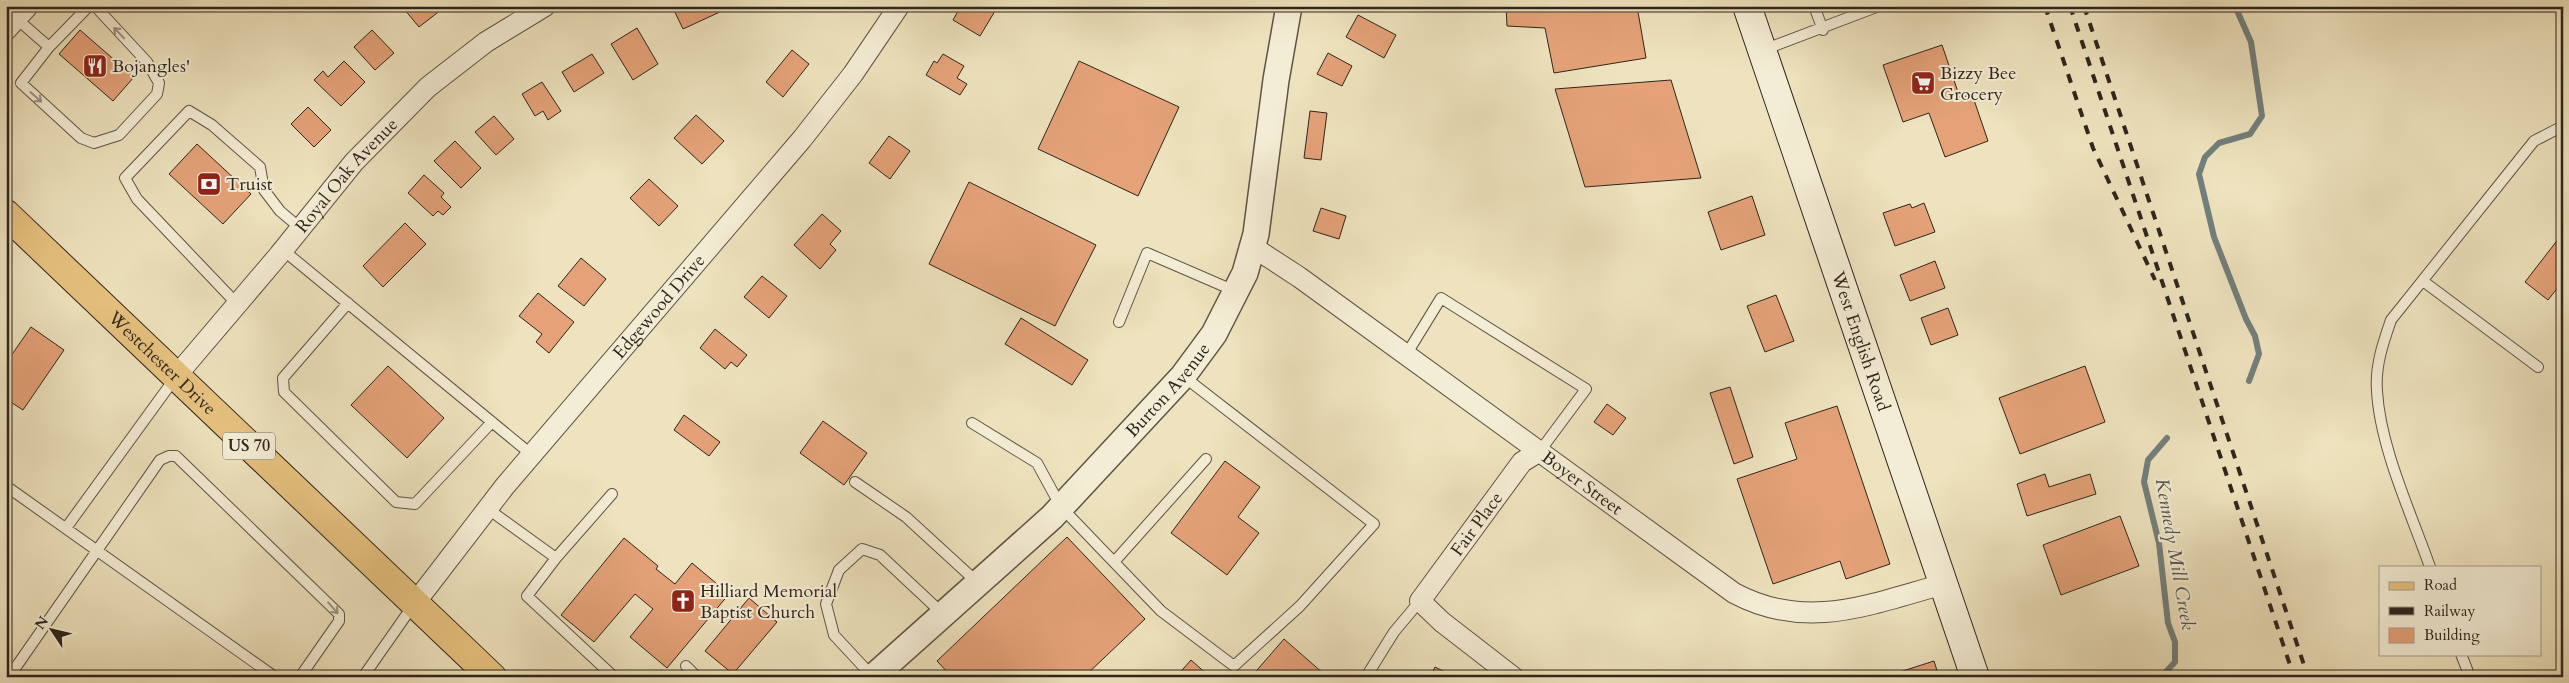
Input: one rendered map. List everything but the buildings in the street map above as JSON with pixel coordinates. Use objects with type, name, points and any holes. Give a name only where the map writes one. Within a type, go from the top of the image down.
[{"type":"main road","name":"West English Road","points":[[1747,6],[1975,677]]},
{"type":"main road","name":"Westchester Drive","points":[[6,214],[492,677]]},
{"type":"street","name":"Royal Oak Avenue","points":[[177,375],[283,250],[354,162],[428,87],[486,42],[545,6]]},
{"type":"street","name":"Edgewood Drive","points":[[415,603],[532,455],[802,139],[853,74],[899,6]]},
{"type":"street","name":"Burton Avenue","points":[[873,677],[1061,507],[1182,376],[1214,334],[1245,273],[1253,246],[1276,80],[1289,6]]},
{"type":"street","name":"Boyer Street","points":[[1253,246],[1734,593],[1756,605],[1792,613],[1835,613],[1944,584]]},
{"type":"street","name":"Fair Place","points":[[1420,601],[1522,462],[1540,452]]},
{"type":"street","points":[[1420,601],[1442,622],[1513,677]]},
{"type":"lane","points":[[89,6],[49,47],[20,83],[81,138],[94,143],[119,135],[156,94],[159,83],[147,62],[95,6]]},
{"type":"lane","points":[[1814,6],[1823,30]]},
{"type":"lane","points":[[1762,51],[1823,30],[1880,6]]},
{"type":"lane","points":[[17,18],[49,47]]},
{"type":"lane","points":[[237,304],[137,199],[126,178],[134,167],[188,111],[212,125],[260,167],[264,190],[280,210],[300,228]]},
{"type":"lane","points":[[2430,566],[2382,432],[2377,390],[2380,350],[2391,320],[2534,141],[2563,126]]},
{"type":"lane","points":[[283,250],[532,455]]},
{"type":"lane","points":[[1119,322],[1147,253],[1236,291]]},
{"type":"lane","points":[[2423,280],[2538,367]]},
{"type":"lane","points":[[1406,355],[1441,298],[1586,389],[1540,452]]},
{"type":"lane","points":[[348,303],[283,378],[284,392],[396,502],[415,504],[492,422]]},
{"type":"lane","points":[[66,528],[177,375]]},
{"type":"lane","points":[[972,423],[1037,462],[1061,507],[1161,611],[1234,666],[1300,606],[1374,524],[1182,376]]},
{"type":"lane","points":[[7,677],[160,460],[169,456],[176,456],[329,603],[341,618],[300,677]]},
{"type":"lane","points":[[1114,562],[1206,459]]},
{"type":"lane","points":[[855,482],[906,517],[978,583]]},
{"type":"lane","points":[[6,486],[275,677]]},
{"type":"lane","points":[[607,674],[527,596],[556,558],[612,494]]},
{"type":"lane","points":[[488,509],[556,558]]},
{"type":"lane","points":[[873,677],[834,635],[826,604],[838,570],[862,549],[880,555],[943,614]]},
{"type":"lane","points":[[1366,677],[1394,632],[1420,601]]},
{"type":"lane","points":[[363,677],[415,603]]},
{"type":"lane","points":[[2463,656],[2470,677]]},
{"type":"lane","points":[[686,666],[697,677]]},
{"type":"waterway","name":"Kennedy Mill Creek","points":[[2235,6],[2251,42],[2262,116],[2250,134],[2219,143],[2205,157],[2199,174],[2214,237],[2246,319],[2255,336],[2259,354],[2249,381]]},
{"type":"waterway","name":"Kennedy Mill Creek","points":[[2161,677],[2175,662],[2175,642],[2168,623],[2159,543],[2144,482],[2148,460],[2167,438]]},
{"type":"railway","points":[[2045,6],[2093,148],[2155,280]]},
{"type":"railway","points":[[2070,6],[2294,677]]},
{"type":"railway","points":[[2084,6],[2308,677]]},
{"type":"place","name":"Bojangles'","points":[[95,66]]},
{"type":"place","name":"Bizzy Bee Grocery","points":[[1923,83]]},
{"type":"place","name":"Truist","points":[[209,184]]},
{"type":"place","name":"Hilliard Memorial Baptist Church","points":[[683,601]]}]
